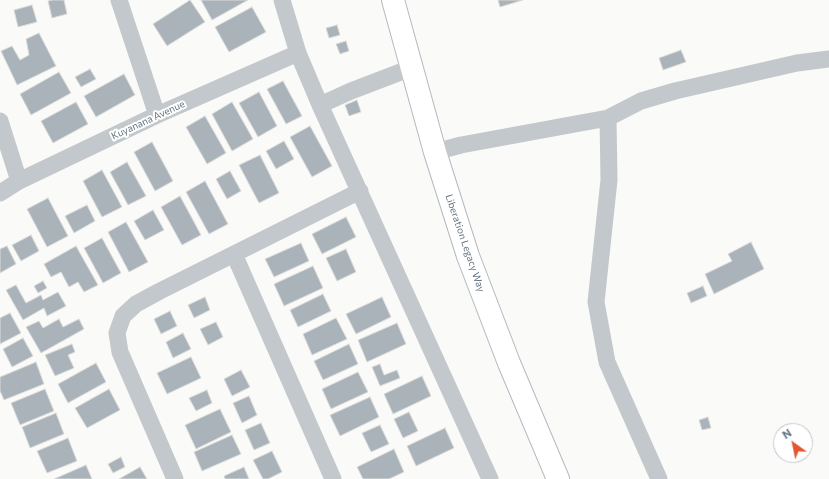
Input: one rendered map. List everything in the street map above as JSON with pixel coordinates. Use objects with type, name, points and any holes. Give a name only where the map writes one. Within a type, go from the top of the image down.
[{"type":"main road","name":"Liberation Legacy Way","points":[[393,0],[435,152],[474,270],[510,363],[558,479]]},
{"type":"street","points":[[119,0],[158,115]]},
{"type":"street","points":[[282,0],[298,53],[320,104],[490,479]]},
{"type":"street","name":"Kuyanana Avenue","points":[[0,193],[19,181],[158,115],[298,53]]},
{"type":"street","points":[[435,152],[461,145],[608,118],[641,101],[675,91],[797,63],[829,59]]},
{"type":"street","points":[[320,104],[411,68]]},
{"type":"street","points":[[608,118],[609,180],[596,302],[607,362],[659,479]]},
{"type":"street","points":[[0,122],[19,181]]},
{"type":"street","points":[[175,479],[120,352],[117,333],[123,316],[136,304],[360,191]]},
{"type":"street","points":[[234,254],[332,479]]},
{"type":"building","points":[[64,0],[67,14],[52,18],[48,1]]},
{"type":"building","points":[[190,0],[205,22],[167,46],[153,24]]},
{"type":"building","points":[[201,0],[248,0],[212,20]]},
{"type":"building","points":[[498,0],[523,0],[500,7]]},
{"type":"building","points":[[32,5],[37,22],[18,27],[14,10]]},
{"type":"building","points":[[252,7],[266,32],[229,52],[215,27]]},
{"type":"building","points":[[337,25],[340,35],[329,38],[326,28]]},
{"type":"building","points":[[39,33],[56,66],[17,85],[1,51],[12,46],[20,60],[29,55],[26,39]]},
{"type":"building","points":[[346,41],[349,51],[340,54],[336,44]]},
{"type":"building","points":[[681,50],[686,62],[663,70],[659,58]]},
{"type":"building","points":[[90,69],[96,79],[81,87],[75,77]]},
{"type":"building","points":[[59,72],[71,93],[31,115],[20,94]]},
{"type":"building","points":[[124,74],[135,95],[96,117],[84,96]]},
{"type":"building","points":[[283,81],[302,116],[286,124],[267,89]]},
{"type":"building","points":[[259,92],[277,126],[258,137],[239,103]]},
{"type":"building","points":[[357,100],[361,112],[349,116],[345,105]]},
{"type":"building","points":[[76,102],[88,124],[53,143],[41,121]]},
{"type":"building","points":[[232,102],[253,139],[232,151],[212,114]]},
{"type":"building","points":[[205,116],[226,153],[207,164],[186,127]]},
{"type":"building","points":[[310,126],[332,166],[312,177],[290,137]]},
{"type":"building","points":[[284,141],[294,159],[276,169],[266,151]]},
{"type":"building","points":[[152,142],[173,181],[155,191],[134,152]]},
{"type":"building","points":[[260,155],[279,193],[259,203],[239,165]]},
{"type":"building","points":[[127,162],[146,196],[128,205],[110,172]]},
{"type":"building","points":[[102,170],[122,207],[102,217],[83,181]]},
{"type":"building","points":[[230,171],[241,191],[227,199],[216,179]]},
{"type":"building","points":[[205,181],[228,224],[209,234],[186,192]]},
{"type":"building","points":[[180,196],[201,235],[182,245],[161,207]]},
{"type":"building","points":[[48,198],[68,236],[47,247],[27,209]]},
{"type":"building","points":[[87,205],[95,221],[74,233],[65,216]]},
{"type":"building","points":[[153,210],[164,230],[145,240],[134,221]]},
{"type":"building","points":[[346,217],[356,237],[322,254],[312,234]]},
{"type":"building","points":[[126,222],[148,262],[129,272],[108,232]]},
{"type":"building","points":[[31,235],[39,251],[21,261],[12,245]]},
{"type":"building","points":[[102,238],[121,273],[103,283],[84,248]]},
{"type":"building","points":[[751,242],[764,269],[714,294],[705,274],[732,261],[728,254]]},
{"type":"building","points":[[301,243],[309,261],[274,277],[265,259]]},
{"type":"building","points":[[7,246],[16,264],[0,273],[0,249]]},
{"type":"building","points":[[76,246],[98,285],[84,292],[78,282],[69,287],[61,272],[51,277],[44,264]]},
{"type":"building","points":[[346,249],[356,272],[337,281],[326,258]]},
{"type":"building","points":[[313,266],[323,288],[284,306],[274,284]]},
{"type":"building","points":[[43,281],[47,288],[38,293],[34,286]]},
{"type":"building","points":[[16,285],[26,303],[41,295],[43,300],[58,292],[66,306],[47,316],[44,308],[23,320],[6,290]]},
{"type":"building","points":[[703,286],[707,296],[691,303],[687,293]]},
{"type":"building","points":[[323,294],[331,311],[298,327],[290,310]]},
{"type":"building","points":[[205,297],[210,310],[194,318],[188,305]]},
{"type":"building","points":[[382,297],[391,317],[356,334],[346,314]]},
{"type":"building","points":[[170,311],[177,326],[161,334],[154,319]]},
{"type":"building","points":[[10,313],[21,333],[0,344],[0,318]]},
{"type":"building","points":[[336,318],[347,339],[312,355],[303,334]]},
{"type":"building","points":[[59,319],[63,327],[79,319],[84,329],[41,353],[26,327],[39,321],[43,328]]},
{"type":"building","points":[[216,322],[223,337],[208,345],[200,329]]},
{"type":"building","points":[[397,323],[406,344],[367,362],[358,340]]},
{"type":"building","points":[[183,333],[191,349],[173,358],[166,342]]},
{"type":"building","points":[[23,338],[33,356],[12,367],[3,349]]},
{"type":"building","points":[[72,344],[75,352],[68,355],[74,368],[55,376],[45,355]]},
{"type":"building","points":[[349,344],[358,364],[323,380],[314,361]]},
{"type":"building","points":[[191,357],[201,378],[167,394],[157,373]]},
{"type":"building","points":[[36,362],[44,384],[4,400],[0,391],[0,377]]},
{"type":"building","points":[[96,363],[106,382],[68,403],[58,384]]},
{"type":"building","points":[[380,364],[384,375],[397,370],[400,378],[380,386],[372,367]]},
{"type":"building","points":[[241,370],[250,387],[232,396],[224,379]]},
{"type":"building","points":[[358,372],[368,392],[331,409],[322,389]]},
{"type":"building","points":[[422,376],[431,396],[393,414],[384,394]]},
{"type":"building","points":[[45,389],[54,411],[20,425],[11,403]]},
{"type":"building","points":[[109,389],[120,410],[87,428],[75,408]]},
{"type":"building","points":[[207,390],[212,403],[196,411],[189,398]]},
{"type":"building","points":[[249,396],[257,415],[242,423],[233,403]]},
{"type":"building","points":[[370,397],[379,417],[340,436],[330,415]]},
{"type":"building","points":[[220,409],[231,432],[196,449],[185,425]]},
{"type":"building","points":[[409,412],[418,431],[403,438],[394,419]]},
{"type":"building","points":[[56,413],[64,434],[30,448],[22,427]]},
{"type":"building","points":[[708,417],[711,428],[702,430],[699,420]]},
{"type":"building","points":[[261,423],[270,443],[254,450],[245,430]]},
{"type":"building","points":[[380,425],[389,444],[371,452],[362,433]]},
{"type":"building","points":[[445,428],[454,448],[416,466],[407,446]]},
{"type":"building","points":[[232,435],[241,454],[202,471],[194,452]]},
{"type":"building","points":[[68,438],[77,461],[47,473],[37,451]]},
{"type":"building","points":[[394,449],[404,472],[389,479],[363,479],[357,467]]},
{"type":"building","points":[[272,451],[282,472],[268,479],[263,479],[253,460]]},
{"type":"building","points":[[121,457],[125,467],[113,473],[108,464]]},
{"type":"building","points":[[86,465],[92,479],[54,479]]},
{"type":"building","points":[[140,467],[147,479],[119,479]]},
{"type":"building","points":[[244,467],[249,479],[225,479],[224,476]]}]
